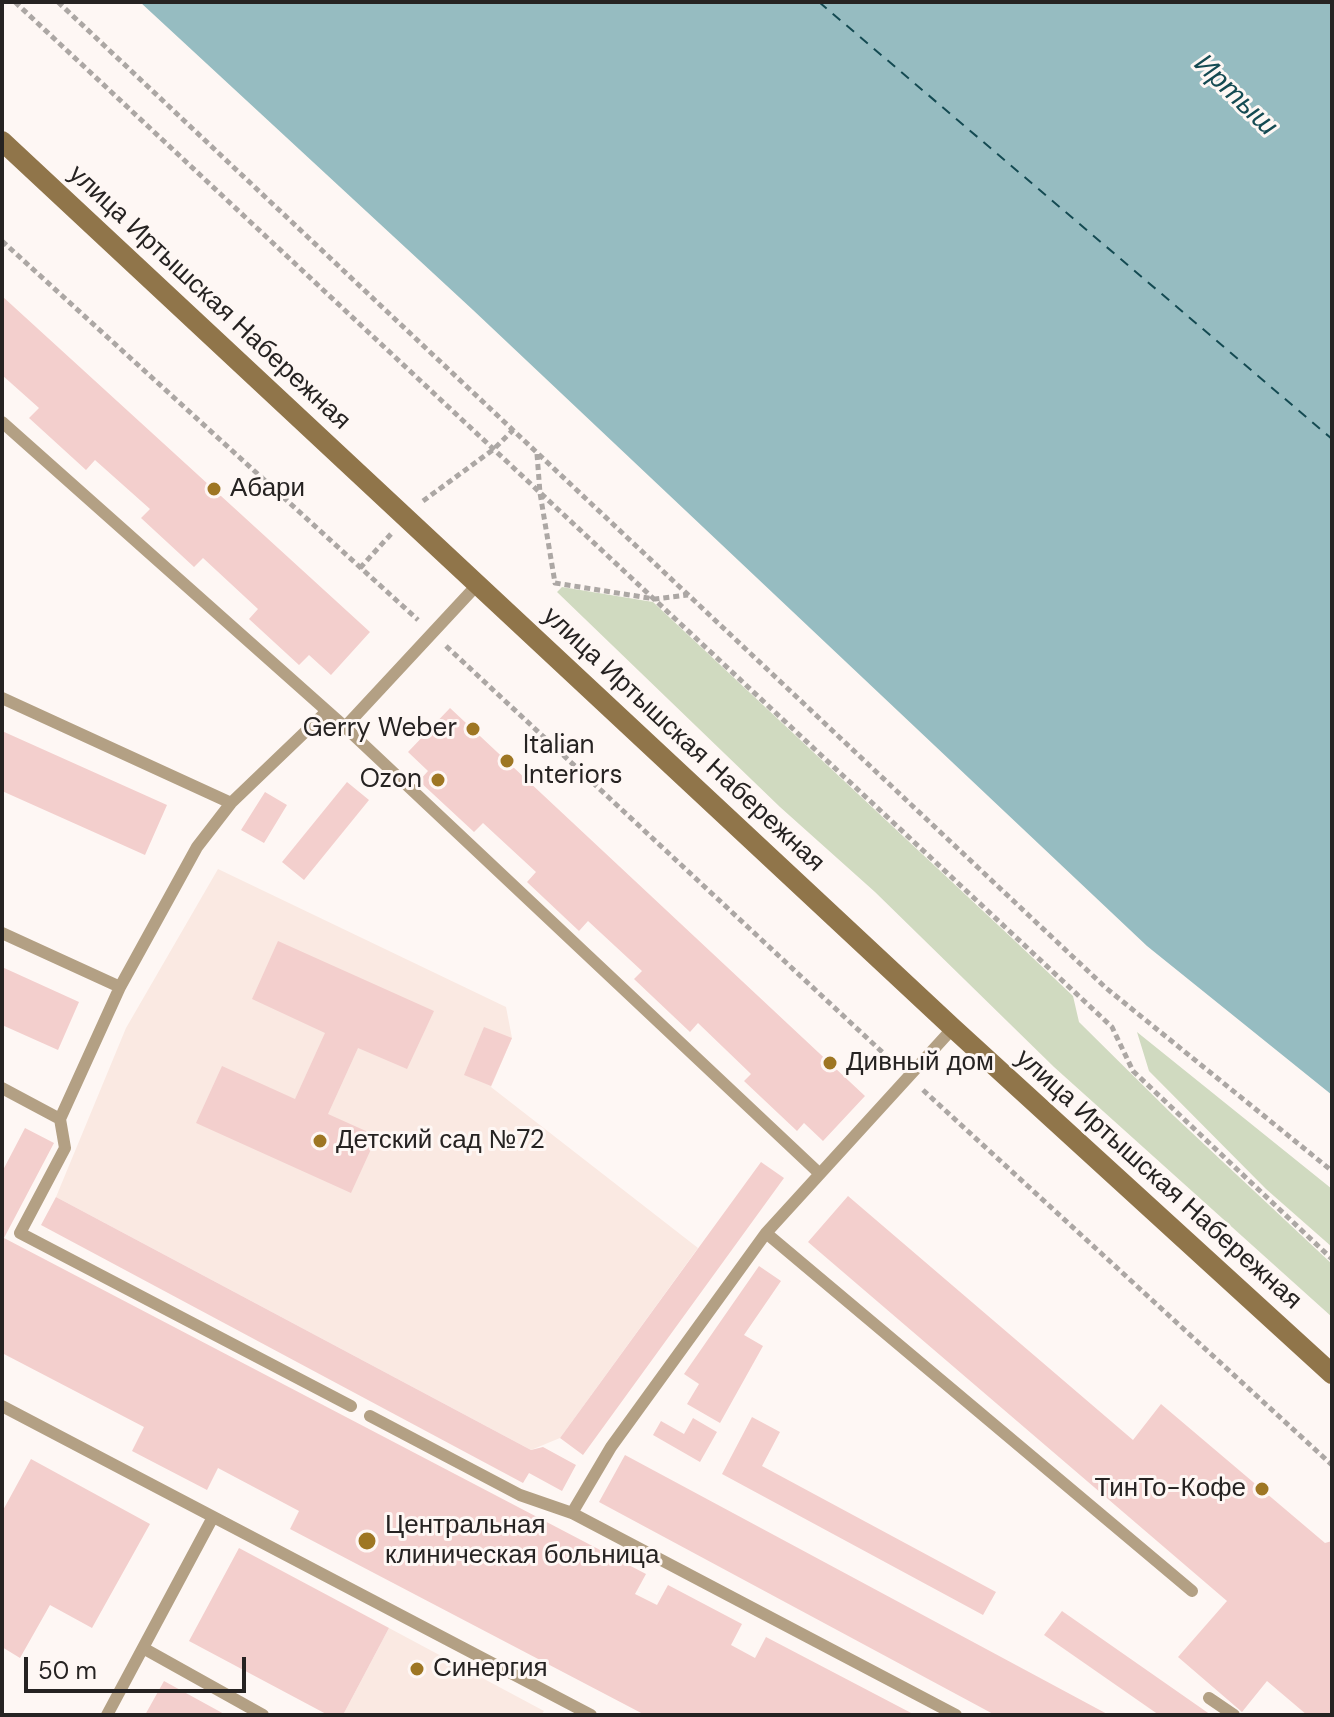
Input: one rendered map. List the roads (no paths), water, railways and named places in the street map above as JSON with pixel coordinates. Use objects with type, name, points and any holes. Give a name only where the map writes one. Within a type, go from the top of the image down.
[{"type":"main road","name":"улица Иртышская Набережная","points":[[3,144],[953,1028],[1332,1374]]},
{"type":"lane","points":[[2,422],[345,727],[820,1174]]},
{"type":"lane","points":[[345,727],[477,585]]},
{"type":"lane","points":[[2,698],[231,803]]},
{"type":"lane","points":[[327,711],[231,803],[197,847],[120,987],[60,1119],[65,1148],[20,1233],[351,1406]]},
{"type":"lane","points":[[2,933],[120,987]]},
{"type":"lane","points":[[572,1513],[611,1447],[766,1233],[953,1028]]},
{"type":"lane","points":[[2,1088],[60,1119]]},
{"type":"lane","points":[[766,1233],[1192,1591]]},
{"type":"lane","points":[[2,1406],[571,1711],[591,1715]]},
{"type":"lane","points":[[370,1416],[520,1495],[572,1513],[956,1715]]},
{"type":"lane","points":[[107,1715],[213,1517]]},
{"type":"lane","points":[[143,1648],[263,1715]]},
{"type":"lane","points":[[1209,1698],[1234,1715]]},
{"type":"water","name":"Иртыш","points":[[140,2],[1332,2],[1332,1095],[1147,946],[473,310]]},
{"type":"place","name":"Абари","points":[[214,489]]},
{"type":"place","name":"Gerry Weber","points":[[473,729]]},
{"type":"place","name":"Italian Interiors","points":[[507,761]]},
{"type":"place","name":"Ozon","points":[[438,780]]},
{"type":"place","name":"Дивный дом","points":[[830,1063]]},
{"type":"place","name":"Детский сад №72","points":[[320,1141]]},
{"type":"place","name":"ТинТо-Кофе","points":[[1262,1489]]},
{"type":"place","name":"Центральная клиническая больница","points":[[367,1541]]},
{"type":"place","name":"Синергия","points":[[417,1669]]}]
